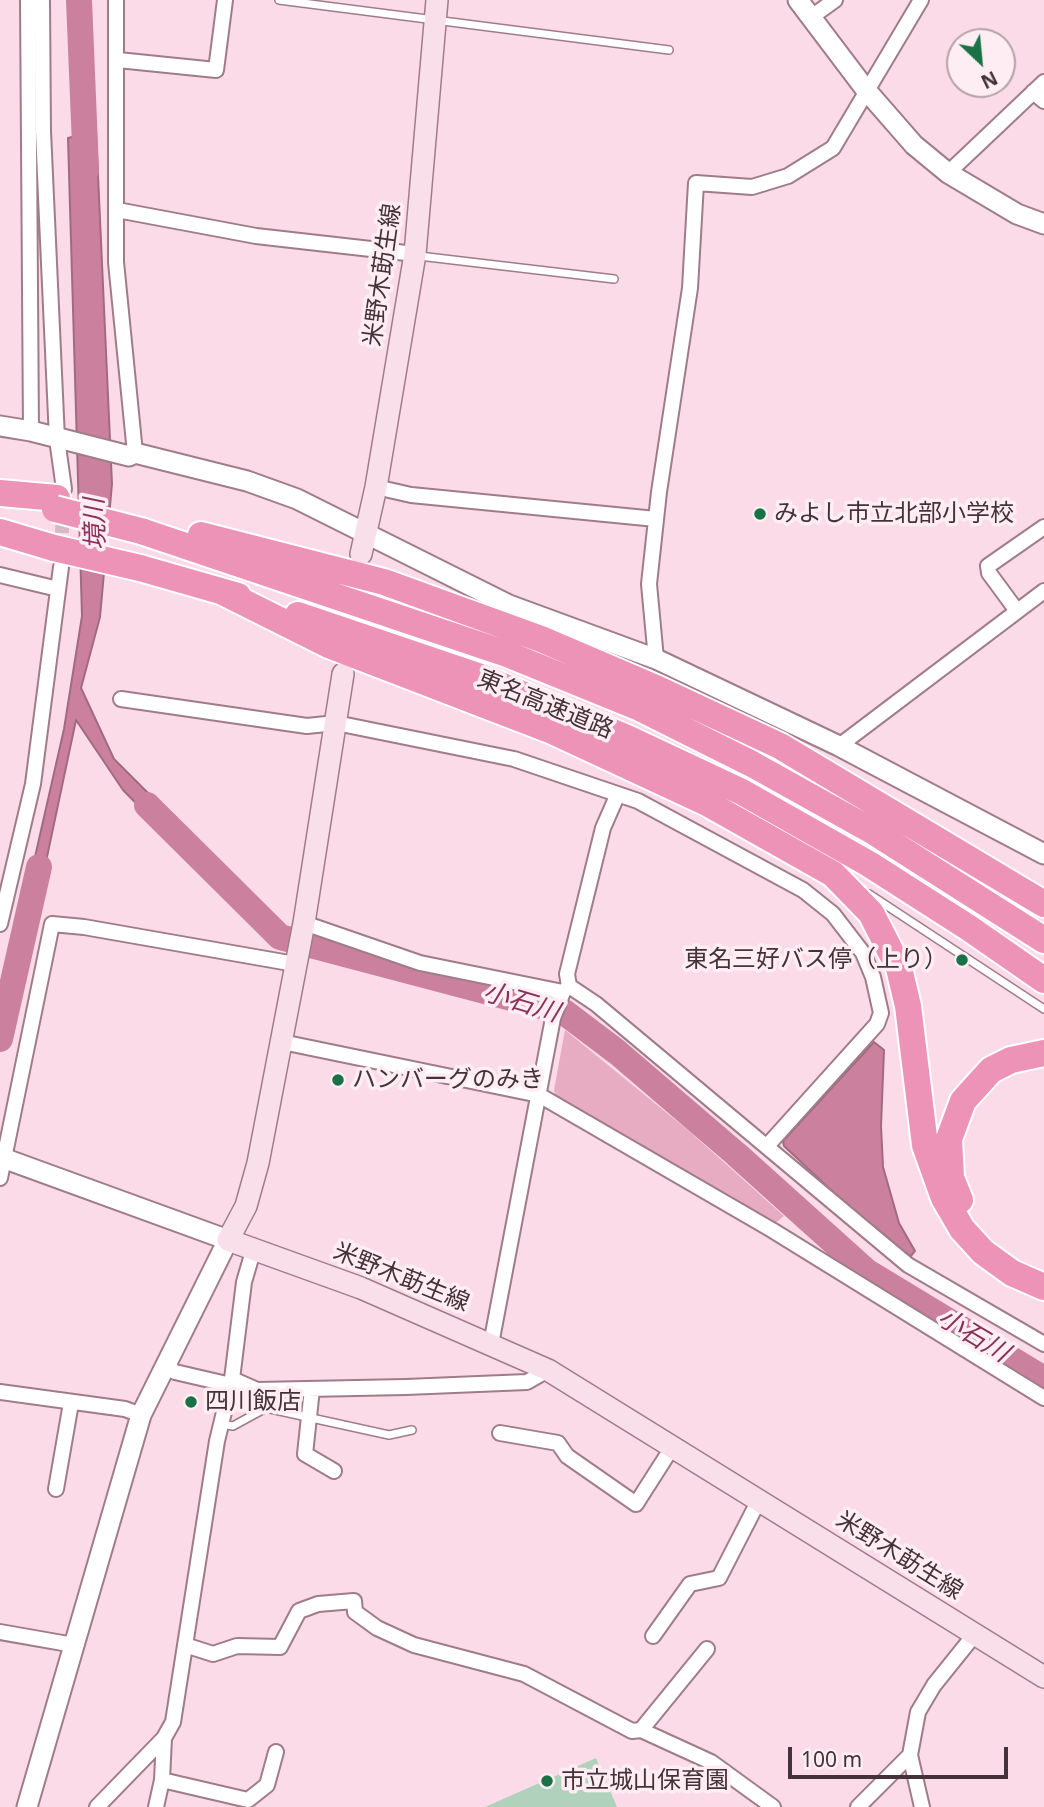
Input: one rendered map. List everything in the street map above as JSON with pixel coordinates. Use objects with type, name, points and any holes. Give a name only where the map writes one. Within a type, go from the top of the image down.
[{"type":"highway","points":[[0,493],[59,499],[141,526],[384,582],[541,639],[780,746],[1043,904]]},
{"type":"highway","name":"東名高速道路","points":[[141,526],[507,654],[640,708],[752,764],[874,832],[1044,940]]},
{"type":"highway","name":"東名高速道路","points":[[0,532],[57,557],[140,568],[330,624],[481,677],[627,738],[742,792],[869,864],[969,928],[1044,981]]},
{"type":"highway","points":[[223,592],[329,645],[550,730],[707,803],[833,874],[871,913],[899,968],[908,1006],[925,1144],[938,1187],[952,1214],[973,1241],[1012,1273],[1044,1287]]},
{"type":"highway","points":[[1044,1054],[1011,1060],[992,1070],[976,1084],[954,1119],[948,1139],[951,1178],[968,1215],[998,1247],[1044,1272]]},
{"type":"main road","name":"米野木莇生線","points":[[361,554],[376,487],[415,254],[436,10]]},
{"type":"main road","points":[[228,1240],[246,1206],[258,1163],[304,924],[343,674]]},
{"type":"main road","name":"米野木莇生線","points":[[228,1240],[361,1288],[548,1370],[1044,1677]]},
{"type":"street","points":[[28,0],[31,431]]},
{"type":"street","points":[[42,0],[43,131],[59,499]]},
{"type":"street","points":[[116,0],[116,262],[132,454]]},
{"type":"street","points":[[118,60],[216,71],[225,0]]},
{"type":"street","points":[[798,0],[866,90],[914,145],[948,173],[1017,214],[1044,224]]},
{"type":"street","points":[[810,18],[835,0]]},
{"type":"street","points":[[656,659],[649,584],[690,288],[696,183],[752,187],[788,176],[833,148],[921,0]]},
{"type":"street","points":[[948,173],[1038,97],[1044,82]]},
{"type":"street","points":[[117,210],[256,236],[415,254]]},
{"type":"street","points":[[0,426],[247,481],[298,499],[509,605],[656,659],[839,746],[1044,854]]},
{"type":"street","points":[[376,487],[411,495],[656,519]]},
{"type":"street","points":[[1017,611],[989,573],[988,566],[1044,527]]},
{"type":"street","points":[[1,918],[33,784],[58,589],[57,557]]},
{"type":"street","points":[[0,575],[58,589]]},
{"type":"street","points":[[839,746],[1044,591]]},
{"type":"street","points":[[121,699],[307,726],[336,723],[514,759],[638,802],[803,890],[833,914],[863,953],[877,991],[881,1013],[877,1024],[767,1146]]},
{"type":"street","points":[[491,1344],[553,1018],[564,993],[603,828],[617,796]]},
{"type":"street","points":[[0,1178],[52,924],[296,961]]},
{"type":"street","points":[[304,924],[420,963],[564,993],[596,1004],[908,1265],[1044,1344]]},
{"type":"street","points":[[282,1042],[539,1095],[772,1230],[1044,1398]]},
{"type":"street","points":[[3,1157],[228,1240],[141,1415],[27,1807]]},
{"type":"street","points":[[97,1807],[164,1738],[173,1722],[221,1424],[231,1382],[244,1282],[254,1248]]},
{"type":"street","points":[[164,1365],[175,1372],[231,1382],[257,1390],[527,1382],[548,1370]]},
{"type":"street","points":[[312,1389],[305,1454],[334,1471]]},
{"type":"street","points":[[0,1392],[125,1409],[141,1415]]},
{"type":"street","points":[[56,1489],[71,1403]]},
{"type":"street","points":[[500,1433],[558,1443],[567,1456],[636,1504],[673,1446]]},
{"type":"street","points":[[653,1636],[690,1584],[719,1578],[759,1500]]},
{"type":"street","points":[[185,1644],[213,1654],[237,1646],[280,1647],[299,1611],[317,1604],[354,1601],[355,1612],[414,1646],[524,1674],[632,1731],[641,1730],[711,1762],[773,1807]]},
{"type":"street","points":[[0,1632],[74,1645]]},
{"type":"street","points":[[922,1807],[910,1755],[918,1712],[934,1685],[975,1634]]},
{"type":"street","points":[[641,1730],[707,1649]]},
{"type":"street","points":[[156,1807],[162,1780],[164,1738]]},
{"type":"street","points":[[162,1780],[248,1800],[267,1786],[276,1752]]},
{"type":"street","points":[[858,1807],[910,1755]]},
{"type":"lane","points":[[279,0],[436,10],[669,50]]},
{"type":"lane","points":[[415,254],[426,258],[614,279]]},
{"type":"lane","points":[[833,874],[900,913],[1044,1009]]},
{"type":"lane","points":[[221,1424],[233,1426],[266,1408],[389,1435],[412,1430]]},
{"type":"shaded area","points":[[565,1030],[689,1131],[784,1216],[773,1225],[557,1101],[554,1090]]},
{"type":"water","points":[[96,131],[112,484],[100,617],[81,688],[114,759],[177,822],[167,835],[123,790],[76,720],[37,904],[25,901],[64,729],[82,616],[68,138]]},
{"type":"water","points":[[874,1042],[884,1050],[881,1126],[883,1167],[899,1223],[915,1251],[911,1256],[852,1210],[784,1146],[783,1141]]},
{"type":"building","points":[[596,1758],[617,1807],[485,1807]]},
{"type":"waterway","name":"境川","points":[[79,0],[86,170]]},
{"type":"waterway","name":"小石川","points":[[147,805],[280,937],[564,1012],[617,1052],[736,1154],[866,1271],[1044,1379]]},
{"type":"waterway","name":"境川","points":[[0,1039],[39,867]]},
{"type":"tunnel","points":[[61,554],[63,508]]},
{"type":"place","name":"みよし市立北部小学校","points":[[760,514]]},
{"type":"place","name":"東名三好バス停（上り）","points":[[962,960]]},
{"type":"place","name":"ハンバーグのみき","points":[[338,1080]]},
{"type":"place","name":"四川飯店","points":[[191,1402]]},
{"type":"place","name":"市立城山保育園","points":[[547,1781]]}]
